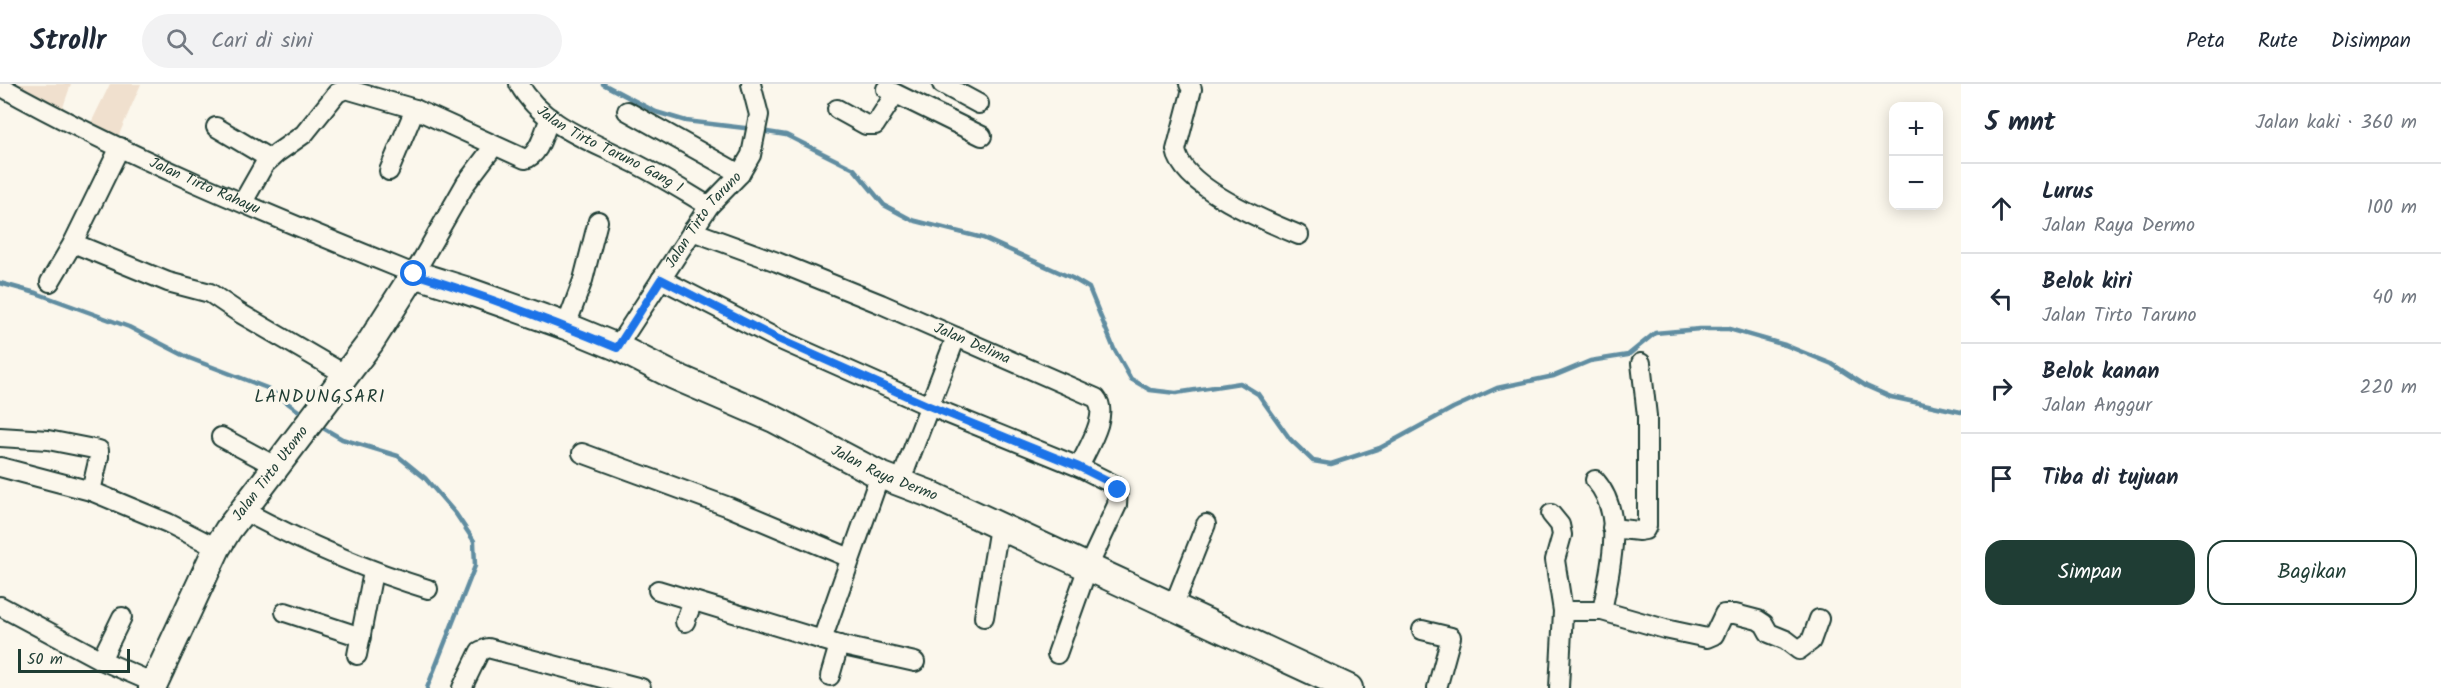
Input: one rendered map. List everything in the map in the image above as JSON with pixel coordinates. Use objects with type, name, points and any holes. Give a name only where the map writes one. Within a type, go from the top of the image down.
[{"type":"street","name":"Jalan Tirto Taruno Gang 1","points":[[519,84],[524,92],[559,126],[628,160],[709,206]]},
{"type":"street","name":"Jalan Tirto Taruno","points":[[617,348],[709,206],[740,174],[751,155],[759,115],[752,84]]},
{"type":"street","points":[[942,84],[979,104]]},
{"type":"street","points":[[1190,84],[1192,89],[1176,150],[1185,170],[1234,206],[1299,235]]},
{"type":"street","name":"Jalan Tirto Rahayu","points":[[0,86],[44,111],[120,147],[414,274]]},
{"type":"street","points":[[243,202],[259,172],[270,159],[304,134],[337,93],[346,88],[415,109],[521,158],[528,158],[536,151],[550,118]]},
{"type":"street","points":[[875,107],[890,89]]},
{"type":"street","points":[[837,109],[866,125],[874,125],[890,89]]},
{"type":"street","points":[[890,89],[982,136]]},
{"type":"street","points":[[389,171],[415,109]]},
{"type":"street","points":[[627,111],[740,174]]},
{"type":"street","points":[[216,127],[270,159]]},
{"type":"street","points":[[414,274],[466,183],[494,146]]},
{"type":"street","points":[[50,282],[73,243],[120,147]]},
{"type":"street","points":[[567,326],[583,280],[598,221]]},
{"type":"street","name":"Jalan Delima","points":[[692,231],[777,262],[1088,393],[1101,403],[1101,416],[1079,467]]},
{"type":"street","points":[[73,243],[168,282],[210,293],[238,312],[346,375]]},
{"type":"street","name":"Jalan Raya Dermo","points":[[414,274],[567,326],[617,348],[672,375],[774,419],[890,479],[943,500],[1349,688]]},
{"type":"street","name":"Jalan Tirto Utomo","points":[[153,685],[217,548],[242,510],[346,375],[414,274]]},
{"type":"street","points":[[661,279],[776,338],[929,406],[1079,467],[1113,484],[1118,490],[1119,498],[1088,567],[1057,654]]},
{"type":"street","points":[[830,676],[831,642],[850,558],[929,406],[956,337]]},
{"type":"street","points":[[1612,528],[1639,531],[1645,530],[1647,526],[1647,416],[1641,363]]},
{"type":"street","points":[[0,437],[48,440],[99,450],[91,491]]},
{"type":"street","points":[[221,437],[277,467]]},
{"type":"street","points":[[582,453],[729,507],[850,558]]},
{"type":"street","points":[[0,467],[91,491],[168,523],[217,548]]},
{"type":"street","points":[[1594,480],[1605,491],[1609,501],[1612,528],[1612,558],[1602,611]]},
{"type":"street","points":[[242,510],[282,531],[374,572],[428,589]]},
{"type":"street","points":[[1551,514],[1560,525],[1562,535],[1555,560],[1563,611],[1558,688]]},
{"type":"street","points":[[1173,607],[1206,524]]},
{"type":"street","points":[[984,617],[999,527]]},
{"type":"street","points":[[357,655],[374,572]]},
{"type":"street","points":[[658,590],[831,642],[915,662]]},
{"type":"street","points":[[685,622],[693,601]]},
{"type":"street","points":[[0,606],[153,685]]},
{"type":"street","points":[[1563,611],[1602,611],[1707,638],[1714,635],[1724,614],[1735,614],[1758,620],[1764,624],[1769,633],[1786,640],[1799,650],[1811,641],[1819,619]]},
{"type":"street","points":[[285,612],[361,637]]},
{"type":"street","points":[[101,660],[122,617]]},
{"type":"street","points":[[1422,630],[1451,636],[1437,688]]},
{"type":"street","points":[[462,688],[480,651],[488,648],[641,688]]},
{"type":"shaded area","points":[[17,84],[71,84],[62,110]]},
{"type":"shaded area","points":[[110,84],[141,84],[118,137],[90,125]]},
{"type":"waterway","points":[[603,84],[656,112],[686,121],[753,129]]},
{"type":"waterway","points":[[761,131],[786,135],[854,169],[884,205],[912,220],[983,238],[1089,288],[1114,349],[1131,379],[1150,390],[1176,393],[1240,383],[1258,394],[1290,439],[1313,461],[1331,464],[1380,448],[1453,408],[1497,388],[1554,376],[1590,361],[1628,355],[1655,333],[1700,329],[1729,329],[1785,345],[1832,364],[1866,386],[1891,397],[1961,412]]},
{"type":"waterway","points":[[0,283],[36,293],[129,327],[189,358],[267,388],[304,415]]},
{"type":"waterway","points":[[318,425],[342,439],[398,456],[425,478],[456,514],[474,541],[475,566],[427,688]]},
{"type":"district","name":"LANDUNGSARI","points":[[320,397]]},
{"type":"route","points":[[414,274],[567,326],[617,348],[661,279],[776,338],[929,406],[1079,467],[1113,484],[1118,490]]}]
